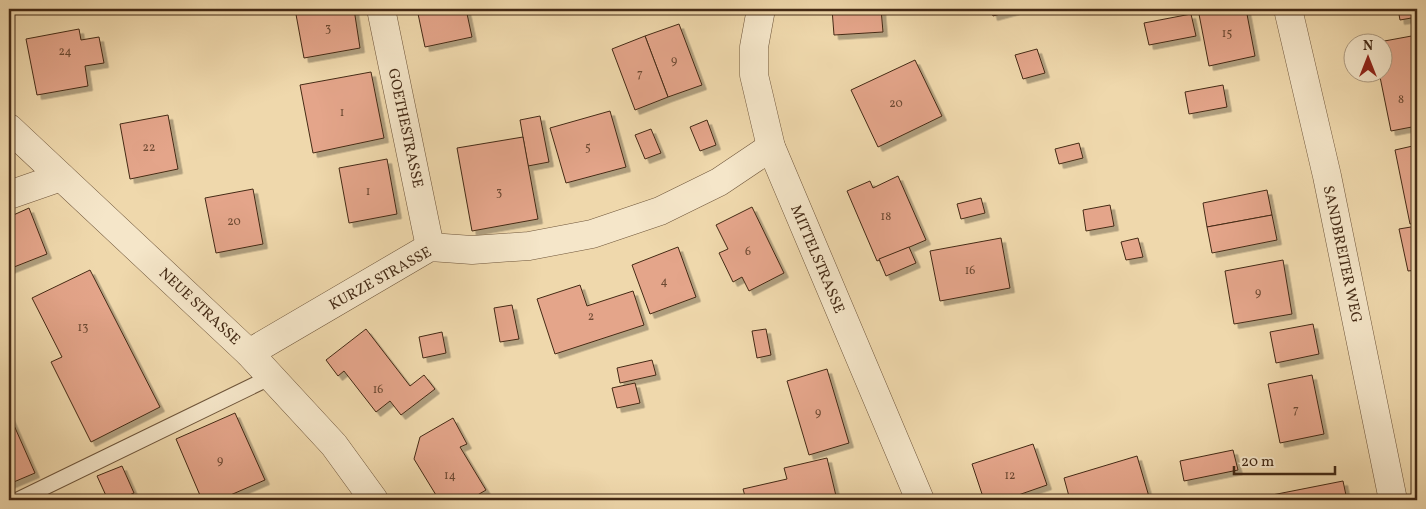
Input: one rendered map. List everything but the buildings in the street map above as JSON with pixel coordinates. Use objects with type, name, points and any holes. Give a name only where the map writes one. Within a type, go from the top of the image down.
[{"type":"street","name":"GOETHESTRASSE","points":[[381,9],[430,248]]},
{"type":"street","name":"MITTELSTRASSE","points":[[761,9],[754,47],[754,75],[771,148],[920,500]]},
{"type":"street","name":"SANDBREITER WEG","points":[[1288,9],[1327,176],[1393,500]]},
{"type":"street","name":"NEUE STRASSE","points":[[9,128],[249,352],[334,445],[374,500]]},
{"type":"street","name":"KURZE STRASSE","points":[[249,352],[430,248],[472,250],[529,246],[592,234],[660,211],[720,182],[771,148]]},
{"type":"street","points":[[9,195],[61,177]]},
{"type":"lane","points":[[18,500],[271,377]]}]
